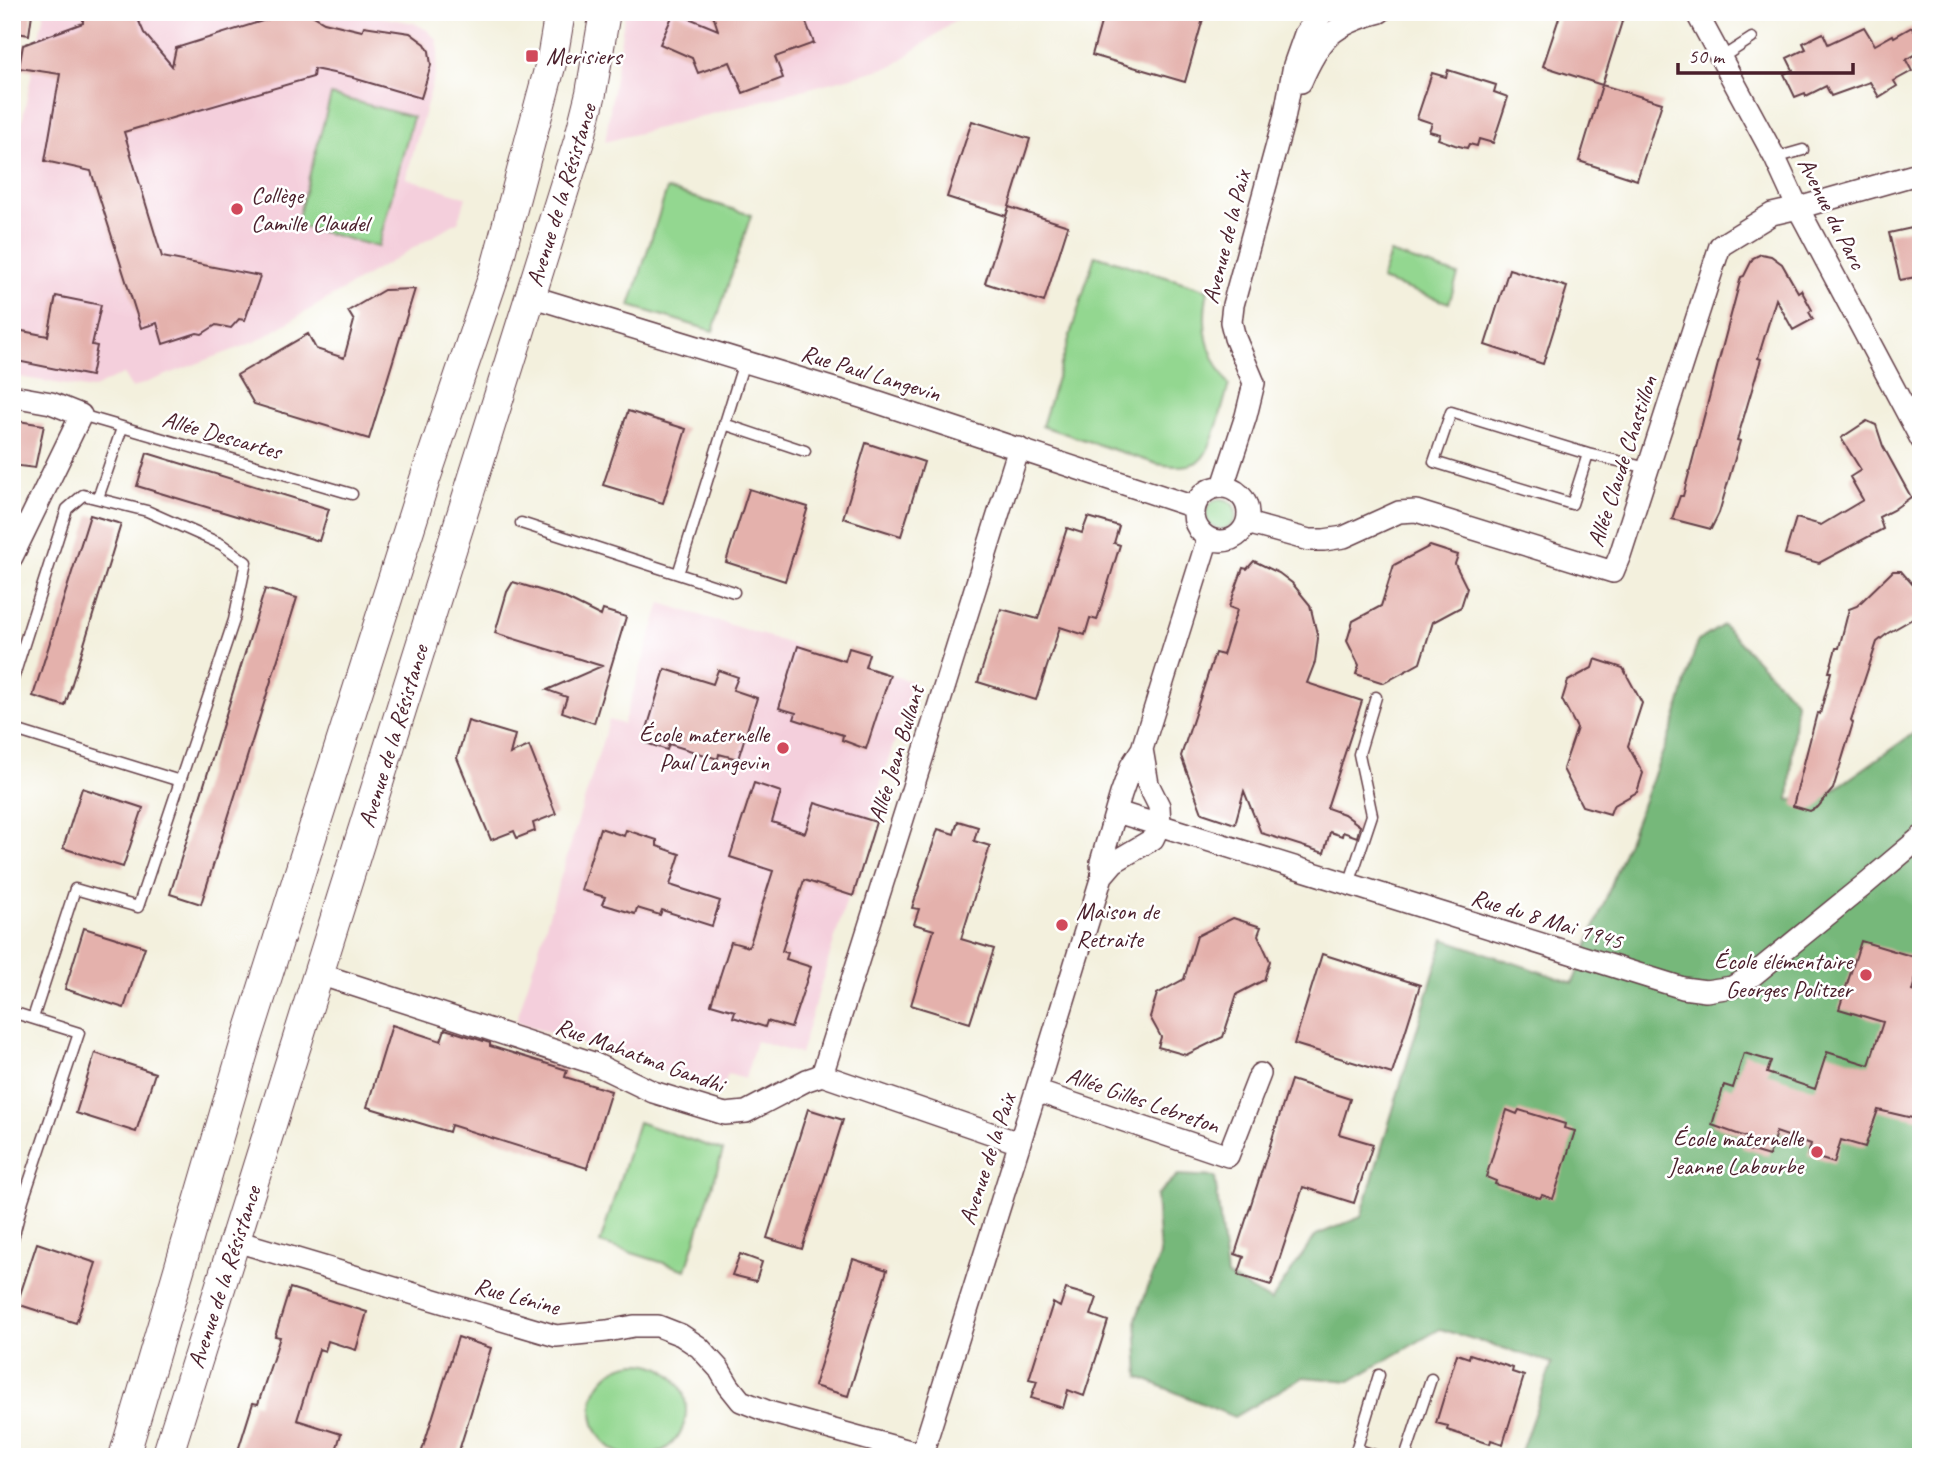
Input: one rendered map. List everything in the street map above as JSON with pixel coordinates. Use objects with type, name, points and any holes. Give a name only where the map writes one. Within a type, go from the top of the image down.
[{"type":"main road","name":"Avenue de la Résistance","points":[[124,1457],[253,1019],[425,479],[495,272],[552,60],[560,12]]},
{"type":"main road","name":"Avenue de la Résistance","points":[[167,1457],[579,141],[592,93],[606,12]]},
{"type":"street","name":"Avenue de la Paix","points":[[1223,486],[1254,383],[1234,338],[1231,322],[1233,305],[1284,119],[1294,65],[1305,34],[1324,12]]},
{"type":"street","name":"Avenue de la Paix","points":[[1284,119],[1306,68],[1324,40],[1342,25],[1380,12]]},
{"type":"street","name":"Avenue du Parc","points":[[1696,12],[1921,439]]},
{"type":"street","name":"Allée Claude Chastillon","points":[[1247,523],[1309,540],[1324,540],[1344,537],[1399,512],[1416,511],[1613,572],[1720,246],[1772,214],[1921,173]]},
{"type":"street","name":"Rue Paul Langevin","points":[[530,296],[1018,448],[1194,507]]},
{"type":"street","points":[[12,396],[51,402],[81,415],[12,557]]},
{"type":"street","name":"Allée Jean Bullant","points":[[822,1075],[1018,448]]},
{"type":"street","points":[[1223,486],[1241,495],[1248,513],[1242,532],[1225,541],[1208,538],[1198,528],[1193,514],[1202,494],[1208,489],[1223,486]]},
{"type":"street","name":"Avenue de la Paix","points":[[921,1455],[1102,876],[1101,862],[1131,766],[1142,749],[1208,538]]},
{"type":"street","name":"Avenue de la Paix","points":[[1142,749],[1148,784],[1159,806],[1160,824]]},
{"type":"street","name":"Rue du 8 Mai 1945","points":[[1117,811],[1684,988],[1706,990],[1732,987],[1752,976],[1921,837]]},
{"type":"street","points":[[1102,876],[1114,862],[1153,839],[1160,824]]},
{"type":"street","name":"Rue Mahatma Gandhi","points":[[319,974],[593,1063],[653,1093],[725,1114],[746,1112],[822,1075]]},
{"type":"street","name":"Allée Gilles Lebreton","points":[[1036,1091],[1228,1156],[1260,1074]]},
{"type":"street","points":[[822,1075],[1019,1143]]},
{"type":"street","name":"Rue Lénine","points":[[236,1241],[556,1336],[583,1335],[634,1326],[658,1326],[681,1335],[699,1347],[719,1368],[741,1401],[769,1412],[921,1455]]},
{"type":"lane","points":[[1721,58],[1752,38]]},
{"type":"lane","points":[[1775,158],[1803,150]]},
{"type":"lane","points":[[678,573],[744,362]]},
{"type":"lane","points":[[1588,454],[1572,504],[1434,462],[1451,412],[1588,454],[1648,468]]},
{"type":"lane","name":"Allée Descartes","points":[[81,415],[352,494]]},
{"type":"lane","points":[[724,424],[805,452]]},
{"type":"lane","points":[[98,498],[122,428]]},
{"type":"lane","points":[[12,682],[67,509],[83,495],[147,511],[221,544],[246,562],[234,620],[138,907],[75,888],[33,1018]]},
{"type":"lane","points":[[521,523],[734,592]]},
{"type":"lane","points":[[1349,884],[1373,815],[1359,754],[1376,697]]},
{"type":"lane","points":[[12,729],[180,781]]},
{"type":"lane","points":[[12,1012],[79,1033],[23,1200],[12,1242]]},
{"type":"lane","points":[[1379,1374],[1355,1453],[1380,1457]]},
{"type":"lane","points":[[1405,1457],[1430,1379]]},
{"type":"shaded area","name":"Collège Camille Claudel","points":[[44,12],[353,12],[414,23],[437,40],[439,50],[435,75],[406,178],[466,197],[459,221],[257,341],[132,388],[123,374],[92,389],[12,376],[12,172]]},
{"type":"shaded area","points":[[625,12],[967,12],[893,66],[605,142]]},
{"type":"shaded area","points":[[661,603],[845,661],[849,648],[869,654],[866,667],[913,682],[870,820],[876,822],[853,896],[848,895],[800,1054],[756,1041],[745,1079],[728,1074],[722,1091],[516,1022],[609,720],[623,724]]},
{"type":"green space","points":[[331,95],[413,117],[378,247],[296,225]]},
{"type":"green space","points":[[667,189],[751,215],[713,331],[630,306]]},
{"type":"green space","points":[[1390,253],[1458,275],[1449,303],[1381,280]]},
{"type":"green space","points":[[1095,255],[1208,290],[1205,317],[1207,340],[1215,362],[1229,385],[1212,439],[1197,462],[1182,466],[1157,464],[1042,426]]},
{"type":"green space","points":[[1221,499],[1227,500],[1235,508],[1235,520],[1227,528],[1221,529],[1215,528],[1207,520],[1206,514],[1207,508],[1215,500]]},
{"type":"green space","points":[[1723,625],[1796,701],[1789,800],[1821,799],[1921,728],[1921,1457],[1519,1457],[1552,1363],[1440,1329],[1350,1381],[1303,1377],[1234,1417],[1139,1377],[1136,1319],[1160,1255],[1156,1196],[1178,1175],[1215,1177],[1227,1276],[1271,1301],[1316,1235],[1361,1217],[1444,939],[1573,983],[1676,718],[1697,642]]},
{"type":"green space","points":[[638,1122],[723,1151],[686,1270],[600,1243]]},
{"type":"green space","points":[[639,1363],[657,1366],[673,1376],[683,1392],[686,1410],[683,1428],[673,1444],[657,1454],[639,1457],[621,1454],[605,1444],[595,1428],[592,1410],[595,1392],[605,1376],[621,1366]]},
{"type":"building","points":[[14,12],[32,14],[29,35],[12,32]]},
{"type":"building","points":[[83,12],[135,12],[144,33],[172,66],[176,48],[291,12],[307,12],[324,22],[362,31],[364,26],[410,33],[425,44],[431,65],[421,98],[353,77],[314,69],[313,77],[124,132],[162,257],[260,276],[245,320],[239,319],[231,328],[216,325],[202,334],[197,333],[163,344],[157,323],[141,328],[91,171],[45,161],[60,74],[19,68],[23,45],[83,23]]},
{"type":"building","points":[[674,12],[718,30],[712,12],[802,12],[814,43],[775,57],[783,78],[743,93],[730,62],[698,73],[692,58],[660,44]]},
{"type":"building","points":[[1104,12],[1205,12],[1185,82],[1092,55]]},
{"type":"building","points":[[1561,12],[1625,12],[1602,85],[1543,66]]},
{"type":"building","points":[[1921,26],[1921,51],[1906,60],[1912,71],[1894,81],[1897,86],[1879,97],[1870,82],[1831,96],[1826,86],[1806,96],[1805,93],[1795,97],[1784,74],[1793,70],[1787,58],[1806,49],[1803,43],[1823,33],[1828,44],[1864,27],[1875,45],[1912,27],[1913,30]]},
{"type":"building","points":[[1448,70],[1496,85],[1494,92],[1508,97],[1493,143],[1479,139],[1477,146],[1469,144],[1467,148],[1455,145],[1438,139],[1440,134],[1429,131],[1432,123],[1417,118],[1432,73],[1446,77]]},
{"type":"building","points":[[1602,85],[1662,103],[1637,180],[1579,161]]},
{"type":"building","points":[[972,121],[1030,139],[1006,216],[947,197]]},
{"type":"building","points":[[1009,207],[1068,226],[1044,302],[985,283]]},
{"type":"building","points":[[1921,226],[1921,276],[1900,280],[1889,233]]},
{"type":"building","points":[[1761,254],[1771,256],[1782,264],[1798,292],[1801,290],[1812,310],[1809,312],[1813,319],[1793,330],[1776,299],[1758,358],[1761,359],[1719,513],[1711,529],[1672,519],[1680,496],[1683,496],[1741,277],[1753,258]]},
{"type":"building","points":[[1509,269],[1567,287],[1543,364],[1485,345]]},
{"type":"building","points":[[415,289],[369,439],[254,404],[237,375],[308,334],[316,349],[344,358],[354,321],[348,311],[384,290]]},
{"type":"building","points":[[56,296],[101,305],[92,345],[97,346],[91,376],[12,360],[12,329],[48,336]]},
{"type":"building","points":[[628,411],[686,429],[663,503],[603,485]]},
{"type":"building","points":[[12,420],[44,425],[35,468],[12,465]]},
{"type":"building","points":[[1867,421],[1876,425],[1883,446],[1911,497],[1879,517],[1883,529],[1819,563],[1785,554],[1796,518],[1821,525],[1863,500],[1850,477],[1861,470],[1841,438]]},
{"type":"building","points":[[866,443],[924,462],[901,536],[843,518]]},
{"type":"building","points":[[147,453],[329,509],[319,541],[137,486]]},
{"type":"building","points":[[749,489],[808,507],[785,581],[726,562]]},
{"type":"building","points":[[90,515],[121,524],[65,706],[33,696]]},
{"type":"building","points":[[1088,517],[1119,526],[1114,543],[1120,545],[1097,620],[1090,618],[1085,635],[1060,627],[1036,700],[978,682],[1001,609],[1038,619],[1067,528],[1082,533]]},
{"type":"building","points":[[1430,546],[1458,555],[1455,564],[1467,588],[1461,607],[1433,622],[1420,663],[1384,683],[1356,674],[1359,665],[1347,641],[1353,621],[1381,606],[1394,565]]},
{"type":"building","points":[[1254,561],[1279,573],[1292,583],[1310,605],[1318,638],[1315,662],[1307,683],[1362,701],[1327,808],[1344,814],[1360,826],[1357,837],[1343,832],[1342,836],[1330,832],[1324,853],[1261,833],[1244,791],[1235,824],[1202,813],[1181,756],[1215,653],[1223,655],[1237,610],[1229,607],[1243,568],[1247,569]]},
{"type":"building","points":[[1893,571],[1901,571],[1921,594],[1921,614],[1877,642],[1851,720],[1853,723],[1833,789],[1818,807],[1810,811],[1793,806],[1817,713],[1820,714],[1829,672],[1836,648],[1839,648],[1849,609],[1857,606]]},
{"type":"building","points":[[513,582],[563,597],[601,616],[603,610],[626,617],[594,723],[562,712],[567,697],[547,690],[602,666],[495,633],[507,592]]},
{"type":"building","points":[[265,589],[297,598],[201,904],[170,894]]},
{"type":"building","points":[[798,646],[845,661],[849,648],[869,654],[865,667],[890,675],[866,749],[842,740],[843,735],[794,719],[796,713],[779,708]]},
{"type":"building","points":[[1595,659],[1623,668],[1642,703],[1628,746],[1643,773],[1637,792],[1613,806],[1610,814],[1582,806],[1563,769],[1577,728],[1562,700],[1568,681],[1592,668]]},
{"type":"building","points":[[665,669],[713,684],[718,670],[738,677],[733,690],[757,698],[738,759],[719,754],[718,759],[669,744],[667,750],[643,742]]},
{"type":"building","points":[[468,721],[515,735],[510,754],[529,746],[556,814],[533,823],[535,831],[517,838],[514,831],[491,840],[457,758]]},
{"type":"building","points":[[754,783],[781,792],[772,822],[805,833],[815,803],[876,822],[853,896],[804,880],[782,951],[788,953],[786,959],[811,967],[791,1028],[767,1021],[765,1027],[733,1017],[735,1011],[711,1004],[731,942],[749,947],[773,871],[730,857]]},
{"type":"building","points":[[82,788],[143,808],[123,867],[63,848]]},
{"type":"building","points":[[958,821],[978,827],[974,841],[990,846],[961,939],[994,949],[970,1023],[911,1005],[934,930],[914,924],[919,909],[912,908],[938,829],[954,834]]},
{"type":"building","points":[[600,828],[624,836],[626,830],[657,840],[657,846],[680,854],[670,885],[720,901],[712,926],[662,910],[660,915],[637,908],[635,914],[602,904],[605,897],[581,890]]},
{"type":"building","points":[[1233,918],[1261,927],[1258,935],[1270,961],[1264,980],[1237,994],[1223,1037],[1186,1055],[1158,1047],[1161,1037],[1150,1017],[1157,994],[1184,979],[1197,936]]},
{"type":"building","points":[[84,928],[145,947],[124,1008],[65,989]]},
{"type":"building","points":[[1861,941],[1921,959],[1912,991],[1921,994],[1921,1120],[1878,1110],[1865,1147],[1841,1140],[1834,1163],[1808,1155],[1811,1144],[1776,1132],[1769,1156],[1742,1148],[1746,1137],[1712,1125],[1724,1085],[1733,1088],[1744,1053],[1771,1061],[1767,1073],[1815,1089],[1827,1052],[1869,1065],[1883,1022],[1839,1009]]},
{"type":"building","points":[[1322,954],[1420,985],[1392,1074],[1294,1044]]},
{"type":"building","points":[[392,1025],[441,1041],[445,1029],[567,1070],[565,1077],[611,1091],[587,1168],[451,1125],[449,1132],[367,1107]]},
{"type":"building","points":[[95,1053],[155,1073],[136,1132],[76,1113]]},
{"type":"building","points":[[1291,1080],[1350,1099],[1339,1134],[1373,1144],[1354,1203],[1303,1187],[1271,1285],[1238,1275],[1244,1257],[1235,1254]]},
{"type":"building","points":[[808,1109],[843,1120],[802,1249],[767,1238]]},
{"type":"building","points":[[1507,1110],[1517,1114],[1519,1110],[1565,1124],[1564,1128],[1575,1131],[1553,1199],[1542,1195],[1540,1198],[1495,1184],[1496,1181],[1486,1177]]},
{"type":"building","points":[[37,1243],[96,1263],[76,1323],[17,1304]]},
{"type":"building","points":[[740,1254],[762,1262],[756,1281],[732,1275]]},
{"type":"building","points":[[853,1259],[887,1270],[848,1396],[814,1386]]},
{"type":"building","points":[[290,1288],[367,1312],[356,1350],[328,1341],[325,1351],[319,1349],[297,1420],[341,1434],[334,1457],[236,1457],[253,1403],[258,1404],[280,1337],[275,1336]]},
{"type":"building","points":[[1066,1289],[1097,1298],[1091,1315],[1108,1321],[1084,1396],[1068,1390],[1063,1408],[1031,1398],[1037,1381],[1029,1379],[1053,1303],[1060,1307]]},
{"type":"building","points":[[458,1337],[491,1348],[457,1457],[420,1457]]},
{"type":"building","points":[[1457,1354],[1469,1358],[1470,1354],[1513,1368],[1512,1372],[1524,1376],[1503,1444],[1491,1440],[1490,1444],[1447,1430],[1448,1426],[1436,1423]]},
{"type":"place","name":"Merisiers","points":[[532,56]]},
{"type":"place","name":"Collège Camille Claudel","points":[[237,209]]},
{"type":"place","name":"École maternelle Paul Langevin","points":[[783,748]]},
{"type":"place","name":"Maison de Retraite","points":[[1062,925]]},
{"type":"place","name":"École élémentaire Georges Politzer","points":[[1866,975]]},
{"type":"place","name":"École maternelle Jeanne Labourbe","points":[[1817,1152]]}]
